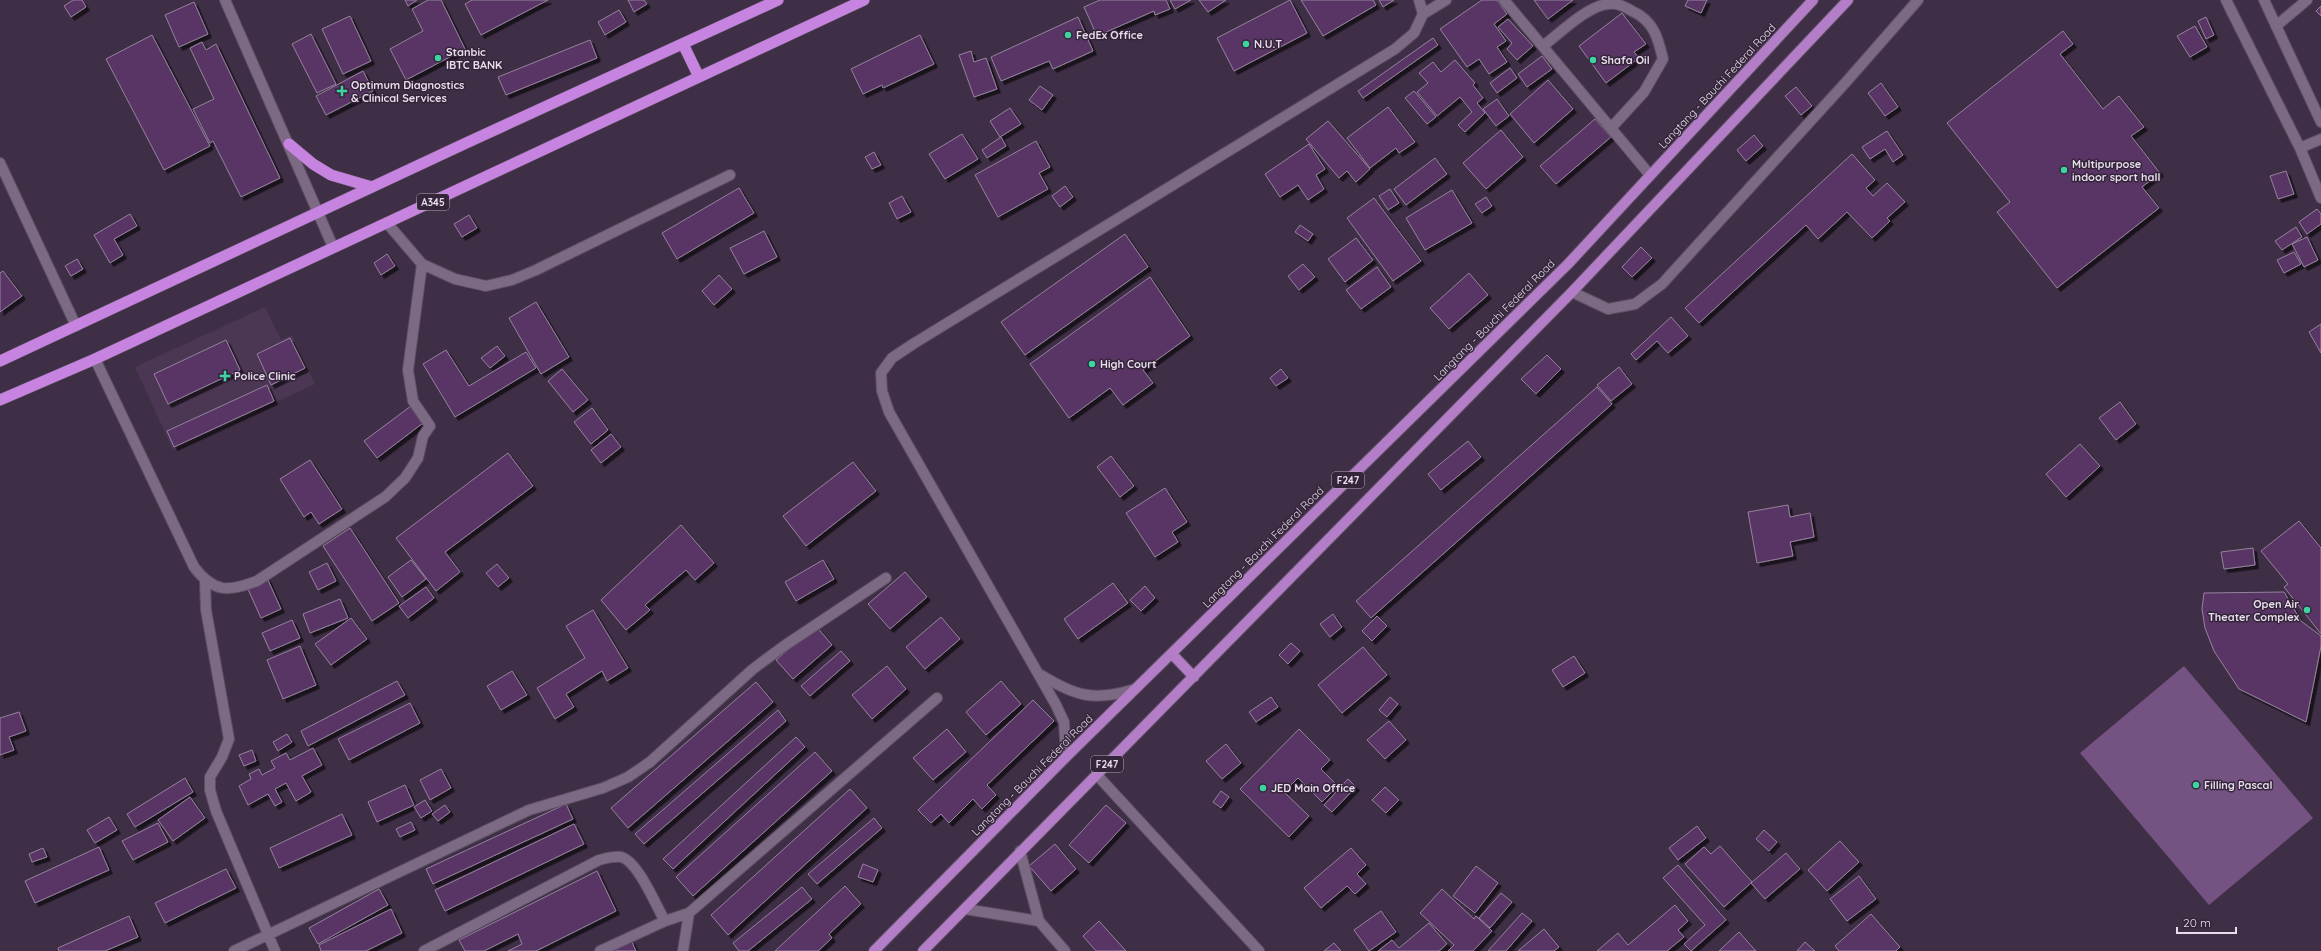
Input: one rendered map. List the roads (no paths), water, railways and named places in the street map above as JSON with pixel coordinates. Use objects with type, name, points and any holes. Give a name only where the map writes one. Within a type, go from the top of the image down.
[{"type":"highway","points":[[0,361],[372,187],[778,0]]},
{"type":"highway","name":"A345","points":[[0,400],[95,358],[387,223],[864,0]]},
{"type":"highway","points":[[683,44],[699,77]]},
{"type":"highway","points":[[289,144],[313,164],[331,175],[372,187]]},
{"type":"main road","name":"Langtang - Bauchi Federal Road","points":[[874,951],[1066,757],[1568,264],[1813,0]]},
{"type":"main road","name":"F247","points":[[923,951],[1572,292],[1848,0]]},
{"type":"main road","points":[[1172,654],[1194,677]]},
{"type":"street","points":[[225,0],[320,212],[333,247]]},
{"type":"street","points":[[1419,0],[1423,14]]},
{"type":"street","points":[[1066,757],[1064,722],[1039,674],[889,412],[882,392],[881,373],[892,358],[914,344],[1395,49],[1414,33],[1423,14],[1446,0]]},
{"type":"street","points":[[1504,0],[1650,175]]},
{"type":"street","points":[[1572,292],[1608,309],[1635,304],[1662,284],[1847,81],[1918,0]]},
{"type":"street","points":[[2226,0],[2300,148],[2321,198]]},
{"type":"street","points":[[2264,0],[2321,122]]},
{"type":"street","points":[[2276,26],[2307,0]]},
{"type":"street","points":[[1542,46],[1586,13],[1608,4],[1621,5],[1644,16],[1658,35],[1663,60],[1644,92],[1611,128]]},
{"type":"street","points":[[2300,148],[2321,139]]},
{"type":"street","points":[[0,163],[76,326]]},
{"type":"street","points":[[387,223],[422,264],[456,279],[486,286],[512,280],[536,270],[730,175]]},
{"type":"street","points":[[95,358],[194,568],[205,581],[223,589],[238,588],[257,581],[385,498],[405,478],[418,458],[423,436],[430,426],[413,401],[408,370],[422,264]]},
{"type":"street","points":[[234,951],[529,810],[603,788],[628,777],[650,762],[754,669],[784,646],[886,578]]},
{"type":"street","points":[[205,581],[206,610],[229,739],[222,757],[210,777],[210,790],[216,811],[275,951]]},
{"type":"street","points":[[1039,674],[1063,688],[1080,695],[1102,696],[1135,689]]},
{"type":"street","points":[[600,951],[665,921],[689,913],[937,698]]},
{"type":"street","points":[[1097,775],[1259,951]]},
{"type":"street","points":[[1020,851],[1039,921],[1065,951]]},
{"type":"street","points":[[424,951],[600,860],[611,857],[622,858],[634,866],[665,921]]},
{"type":"street","points":[[965,909],[1039,921]]},
{"type":"street","points":[[683,951],[689,913]]},
{"type":"place","name":"FedEx Office","points":[[1068,35]]},
{"type":"place","name":"N.U.T","points":[[1246,44]]},
{"type":"place","name":"Stanbic IBTC BANK","points":[[438,58]]},
{"type":"place","name":"Shafa Oil","points":[[1593,60]]},
{"type":"place","name":"Optimum Diagnostics & Clinical Services","points":[[342,91]]},
{"type":"place","name":"Multipurpose indoor sport hall","points":[[2064,170]]},
{"type":"place","name":"High Court","points":[[1092,364]]},
{"type":"place","name":"Police Clinic","points":[[225,376]]},
{"type":"place","name":"Open Air Theater Complex","points":[[2307,610]]},
{"type":"place","name":"Filling Pascal","points":[[2196,785]]},
{"type":"place","name":"JED Main Office","points":[[1263,788]]}]
